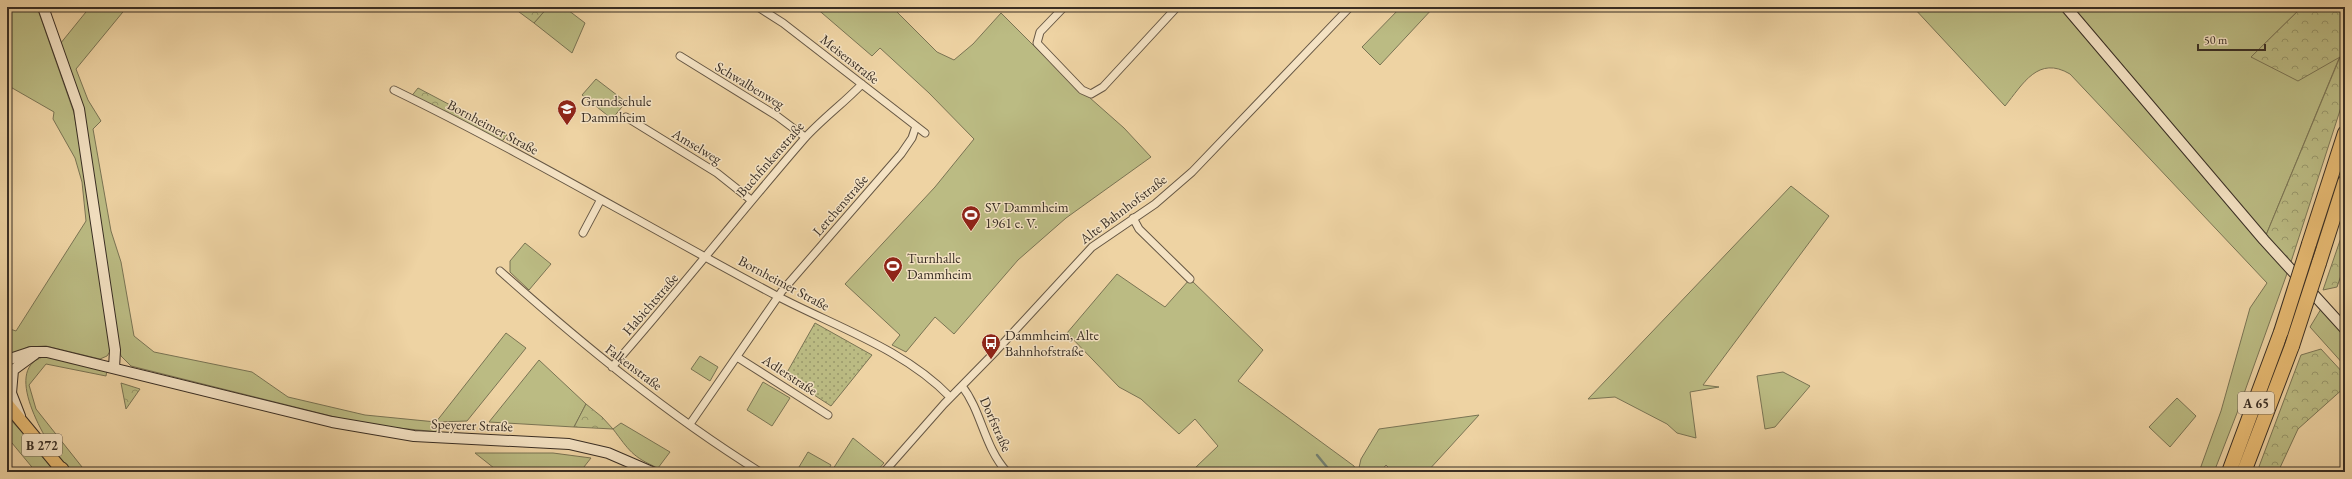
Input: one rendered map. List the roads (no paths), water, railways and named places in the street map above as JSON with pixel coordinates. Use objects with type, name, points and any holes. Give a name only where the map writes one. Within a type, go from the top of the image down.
[{"type":"highway","name":"A 65","points":[[2229,472],[2281,332],[2345,133]]},
{"type":"highway","name":"A 65","points":[[2244,472],[2292,346],[2345,182]]},
{"type":"main road","name":"B 272","points":[[7,404],[62,471]]},
{"type":"street","points":[[43,7],[79,109],[115,350],[114,368]]},
{"type":"street","name":"Meisenstraße","points":[[758,7],[783,23],[925,133]]},
{"type":"street","points":[[1064,7],[1040,32],[1037,43],[1042,51],[1082,90],[1090,94],[1103,87],[1177,7]]},
{"type":"street","name":"Alte Bahnhofstraße","points":[[884,472],[950,397],[962,386],[1092,246],[1155,204],[1192,172],[1350,7]]},
{"type":"street","points":[[2066,7],[2264,240],[2345,329]]},
{"type":"street","name":"Schwalbenweg","points":[[680,56],[777,116],[805,138]]},
{"type":"street","name":"Buchfinkenstraße","points":[[706,258],[751,200],[805,138],[862,84]]},
{"type":"street","name":"Bornheimer Straße","points":[[394,90],[500,144],[600,201],[706,258],[881,348],[915,367],[950,397]]},
{"type":"street","name":"Amselweg","points":[[626,117],[717,173],[751,200]]},
{"type":"street","name":"Lerchenstraße","points":[[778,296],[902,154],[912,138],[916,126]]},
{"type":"street","points":[[583,233],[600,201]]},
{"type":"street","points":[[1133,218],[1139,229],[1190,279]]},
{"type":"street","name":"Habichtstraße","points":[[612,367],[706,258]]},
{"type":"street","name":"Falkenstraße","points":[[500,271],[612,367],[690,424],[760,472]]},
{"type":"street","points":[[690,424],[778,296]]},
{"type":"street","name":"Speyerer Straße","points":[[7,360],[31,352],[70,356],[288,412],[376,430],[414,436],[569,444],[602,451],[652,472]]},
{"type":"street","points":[[22,421],[11,393],[10,372],[40,352]]},
{"type":"street","name":"Adlerstraße","points":[[737,357],[828,415]]},
{"type":"street","name":"Dorfstraße","points":[[962,386],[970,399],[993,452],[1007,472]]},
{"type":"waterway","points":[[1317,455],[1331,472]]},
{"type":"place","name":"Grundschule Dammheim","points":[[567,126]]},
{"type":"place","name":"SV Dammheim 1961 e. V.","points":[[971,232]]},
{"type":"place","name":"Turnhalle Dammheim","points":[[893,283]]},
{"type":"place","name":"Dammheim, Alte Bahnhofstraße","points":[[991,360]]}]
